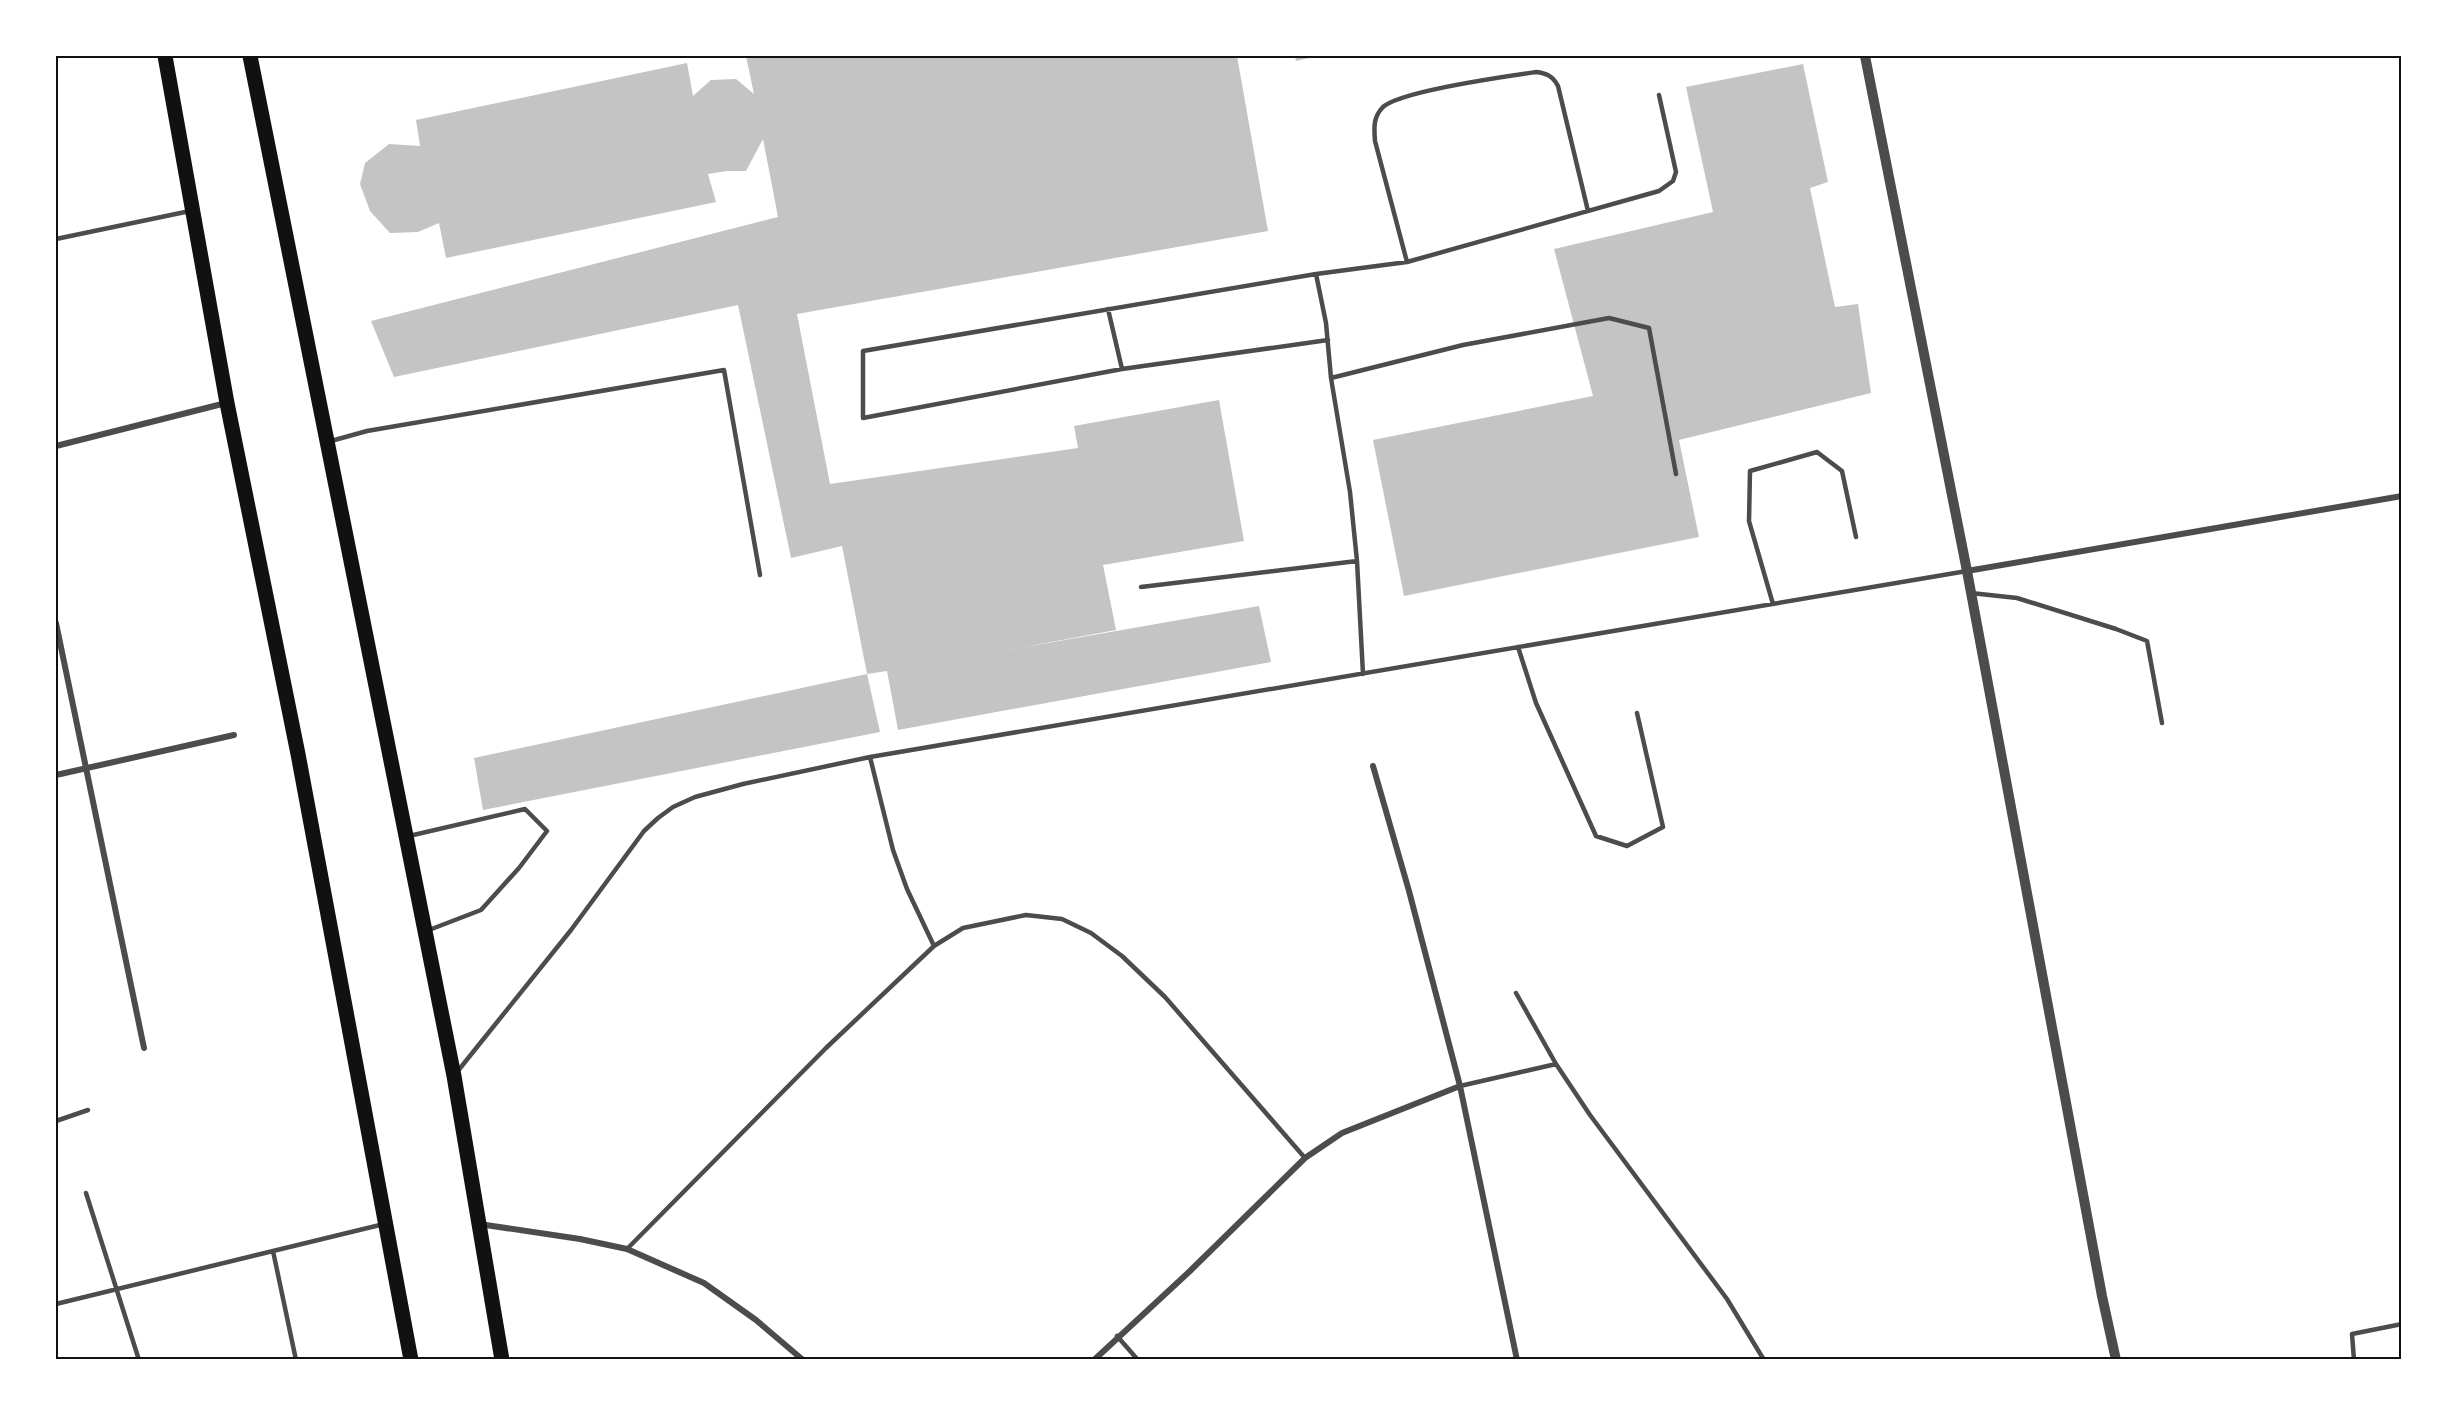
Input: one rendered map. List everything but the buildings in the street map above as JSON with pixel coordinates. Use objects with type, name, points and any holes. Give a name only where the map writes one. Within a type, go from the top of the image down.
[{"type":"main road","points":[[165,56],[227,403],[298,754],[411,1359]]},
{"type":"main road","points":[[250,56],[454,1076],[502,1359]]},
{"type":"street","points":[[1865,56],[1967,571],[2102,1296],[2116,1359]]},
{"type":"street","points":[[56,446],[227,403]]},
{"type":"street","points":[[1967,571],[2402,496]]},
{"type":"street","points":[[56,623],[144,1048]]},
{"type":"street","points":[[56,775],[234,735]]},
{"type":"street","points":[[1373,766],[1409,891],[1460,1086],[1517,1359]]},
{"type":"street","points":[[1094,1359],[1190,1271],[1305,1158],[1342,1133],[1460,1086]]},
{"type":"street","points":[[479,1224],[546,1233],[627,1249],[704,1283],[756,1320],[803,1359]]},
{"type":"lane","points":[[1407,262],[1373,126],[1376,115],[1385,105],[1399,98],[1457,85],[1536,72],[1545,73],[1554,79],[1558,86],[1588,211]]},
{"type":"lane","points":[[1328,340],[1122,369],[863,418],[863,351],[1316,274],[1407,262],[1659,191],[1673,181],[1676,172],[1659,95]]},
{"type":"lane","points":[[56,239],[193,210]]},
{"type":"lane","points":[[1316,274],[1350,492],[1357,561],[1363,674]]},
{"type":"lane","points":[[1108,309],[1122,369]]},
{"type":"lane","points":[[1331,378],[1463,345],[1610,318],[1649,328],[1676,474]]},
{"type":"lane","points":[[328,441],[368,431],[724,370],[760,575]]},
{"type":"lane","points":[[1773,604],[1749,522],[1750,471],[1817,452],[1842,471],[1856,537]]},
{"type":"lane","points":[[1142,587],[1357,561]]},
{"type":"lane","points":[[454,1076],[525,990],[644,831],[673,807],[695,797],[742,784],[870,757],[1967,571]]},
{"type":"lane","points":[[1971,593],[2017,598],[2147,641],[2162,723]]},
{"type":"lane","points":[[1518,647],[1536,703],[1596,836],[1627,846],[1663,827],[1637,713]]},
{"type":"lane","points":[[870,757],[893,850],[907,889],[934,946]]},
{"type":"lane","points":[[406,837],[525,809],[547,831],[519,868],[481,910],[425,932]]},
{"type":"lane","points":[[627,1249],[826,1048],[934,946],[963,928],[1026,915],[1062,919],[1091,933],[1122,956],[1165,997],[1305,1158]]},
{"type":"lane","points":[[1516,993],[1556,1064],[1597,1124],[1727,1299],[1764,1359]]},
{"type":"lane","points":[[1460,1086],[1556,1064]]},
{"type":"lane","points":[[56,1121],[88,1110]]},
{"type":"lane","points":[[86,1193],[140,1359]]},
{"type":"lane","points":[[56,1304],[387,1224]]},
{"type":"lane","points":[[273,1251],[296,1359]]},
{"type":"lane","points":[[2354,1359],[2352,1334],[2402,1324]]},
{"type":"lane","points":[[1117,1336],[1138,1359]]}]
